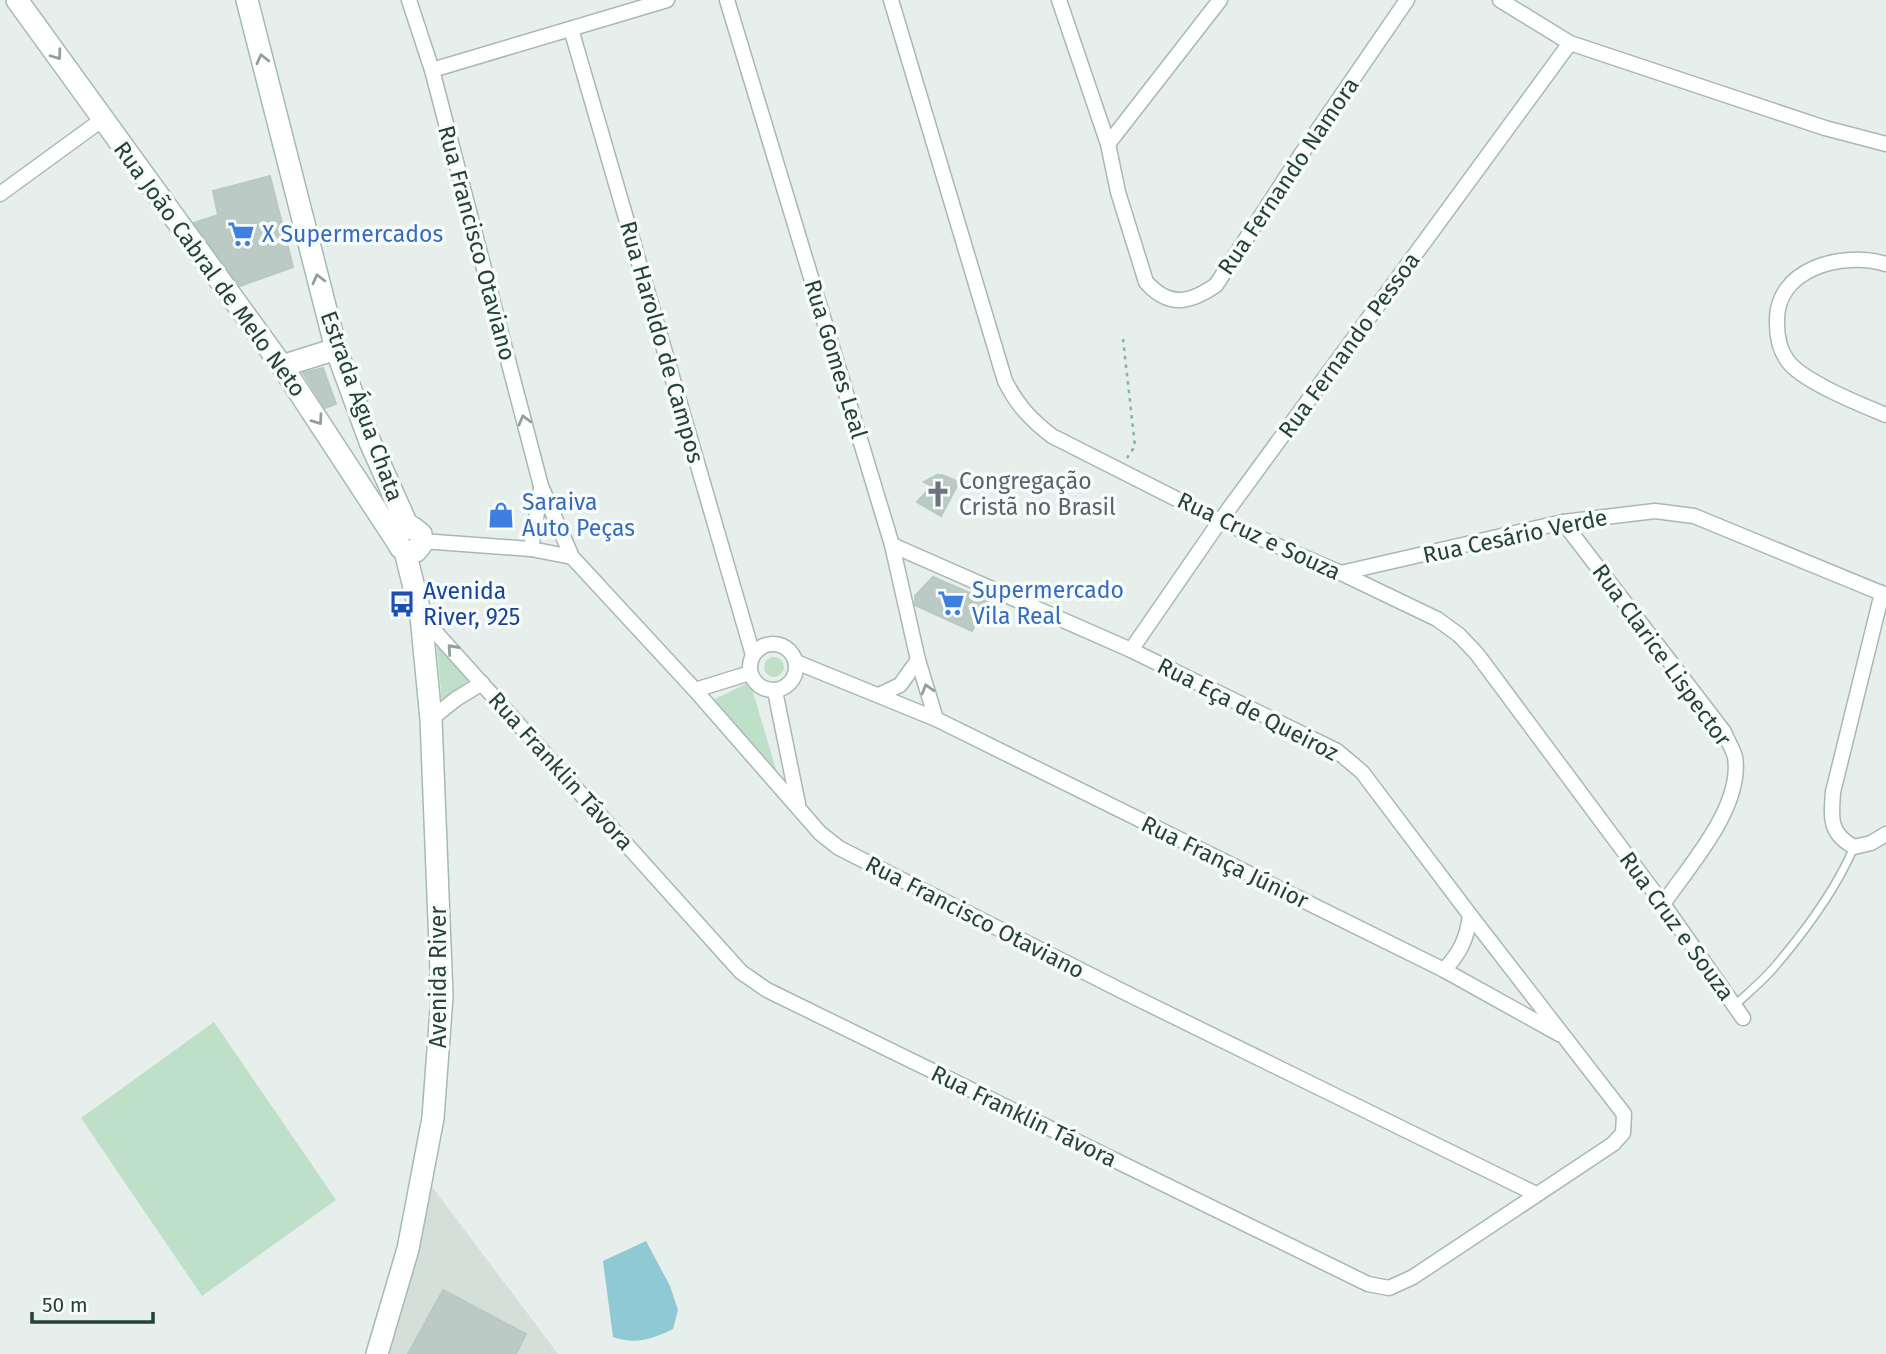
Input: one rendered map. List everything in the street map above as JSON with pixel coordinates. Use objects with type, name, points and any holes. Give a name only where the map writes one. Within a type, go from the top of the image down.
[{"type":"street","name":"Rua João Cabral de Melo Neto","points":[[17,0],[411,542]]},
{"type":"street","name":"Estrada Água Chata","points":[[247,0],[336,349],[411,542]]},
{"type":"street","name":"Rua Francisco Otaviano","points":[[410,0],[432,69],[541,486],[572,557],[799,805],[820,833],[839,848],[1128,994],[1536,1194]]},
{"type":"street","points":[[432,69],[667,0]]},
{"type":"street","name":"Rua Gomes Leal","points":[[727,0],[892,545],[918,660],[936,719]]},
{"type":"street","name":"Rua Cruz e Souza","points":[[891,0],[1005,381],[1016,403],[1032,421],[1052,436],[1220,521],[1341,573],[1437,619],[1459,635],[1477,654],[1743,1018]]},
{"type":"street","name":"Rua Fernando Namora","points":[[1059,0],[1108,144],[1118,192],[1146,282],[1156,293],[1184,301],[1200,297],[1216,285],[1407,0]]},
{"type":"street","points":[[1108,144],[1220,0]]},
{"type":"street","points":[[1500,0],[1570,43],[1825,128],[1886,144]]},
{"type":"street","name":"Rua Haroldo de Campos","points":[[571,29],[753,655]]},
{"type":"street","name":"Rua Fernando Pessoa","points":[[1131,650],[1220,521],[1570,43]]},
{"type":"street","points":[[0,194],[103,119]]},
{"type":"street","points":[[1886,264],[1872,260],[1846,259],[1818,267],[1797,277],[1786,288],[1776,317],[1782,350],[1787,361],[1799,372],[1886,415]]},
{"type":"street","points":[[282,366],[336,349]]},
{"type":"street","name":"Rua Francisco Otaviano","points":[[531,549],[541,486]]},
{"type":"street","name":"Rua Cesário Verde","points":[[1341,573],[1563,522],[1655,511],[1694,516],[1884,594]]},
{"type":"street","name":"Rua Clarice Lispector","points":[[1563,522],[1724,732],[1735,755],[1735,780],[1728,803],[1713,831],[1662,904]]},
{"type":"street","points":[[411,542],[531,549],[572,557]]},
{"type":"street","name":"Avenida River","points":[[377,1354],[408,1249],[433,1118],[442,996],[431,719],[411,542]]},
{"type":"street","name":"Rua Eça de Queiroz","points":[[892,545],[1131,650],[1337,751],[1349,760],[1362,772],[1624,1114]]},
{"type":"street","points":[[1884,594],[1833,792],[1831,811],[1836,833],[1841,840],[1854,847],[1871,843],[1886,834]]},
{"type":"street","name":"Rua Franklin Távora","points":[[419,605],[482,682],[741,972],[767,990],[1368,1284],[1389,1289],[1400,1284],[1613,1144],[1623,1133],[1624,1114]]},
{"type":"street","points":[[773,643],[788,649],[796,662],[794,679],[775,691],[755,683],[750,673],[753,655],[758,649],[773,643]]},
{"type":"street","points":[[879,695],[900,685],[918,660]]},
{"type":"street","name":"Rua França Júnior","points":[[796,662],[936,719],[1444,970],[1567,1038]]},
{"type":"street","points":[[695,690],[750,673]]},
{"type":"street","points":[[431,719],[482,682]]},
{"type":"street","points":[[775,691],[799,805]]},
{"type":"street","points":[[1444,970],[1463,947],[1470,915]]},
{"type":"lane","points":[[1734,1006],[1776,965],[1801,933],[1847,865],[1854,847]]},
{"type":"path","points":[[1119,469],[1136,446],[1123,339]]},
{"type":"shaded area","points":[[430,1184],[558,1354],[384,1354]]},
{"type":"green space","points":[[436,639],[469,680],[442,701]]},
{"type":"green space","points":[[770,657],[778,657],[784,667],[778,677],[770,677],[764,671],[764,663]]},
{"type":"green space","points":[[750,682],[777,773],[711,701]]},
{"type":"green space","points":[[214,1022],[336,1200],[202,1296],[81,1118]]},
{"type":"water","points":[[646,1241],[670,1286],[678,1310],[673,1329],[644,1340],[629,1341],[613,1337],[603,1261]]},
{"type":"building","name":"X Supermercados","points":[[270,176],[293,267],[240,286],[194,223],[218,215],[213,191]]},
{"type":"building","points":[[323,368],[336,404],[325,408],[303,373]]},
{"type":"building","name":"Congregação Cristã no Brasil","points":[[937,475],[959,482],[941,516],[917,502],[932,486],[924,482]]},
{"type":"building","name":"Supermercado Vila Real","points":[[933,577],[988,601],[972,631],[915,605],[915,596]]},
{"type":"building","points":[[443,1290],[526,1334],[516,1354],[408,1354]]},
{"type":"place","name":"X Supermercados","points":[[241,234]]},
{"type":"place","name":"Congregação Cristã no Brasil","points":[[938,494]]},
{"type":"place","name":"Saraiva Auto Peças","points":[[501,515]]},
{"type":"place","name":"Supermercado Vila Real","points":[[951,603]]},
{"type":"place","name":"Avenida River, 925","points":[[402,604]]}]
